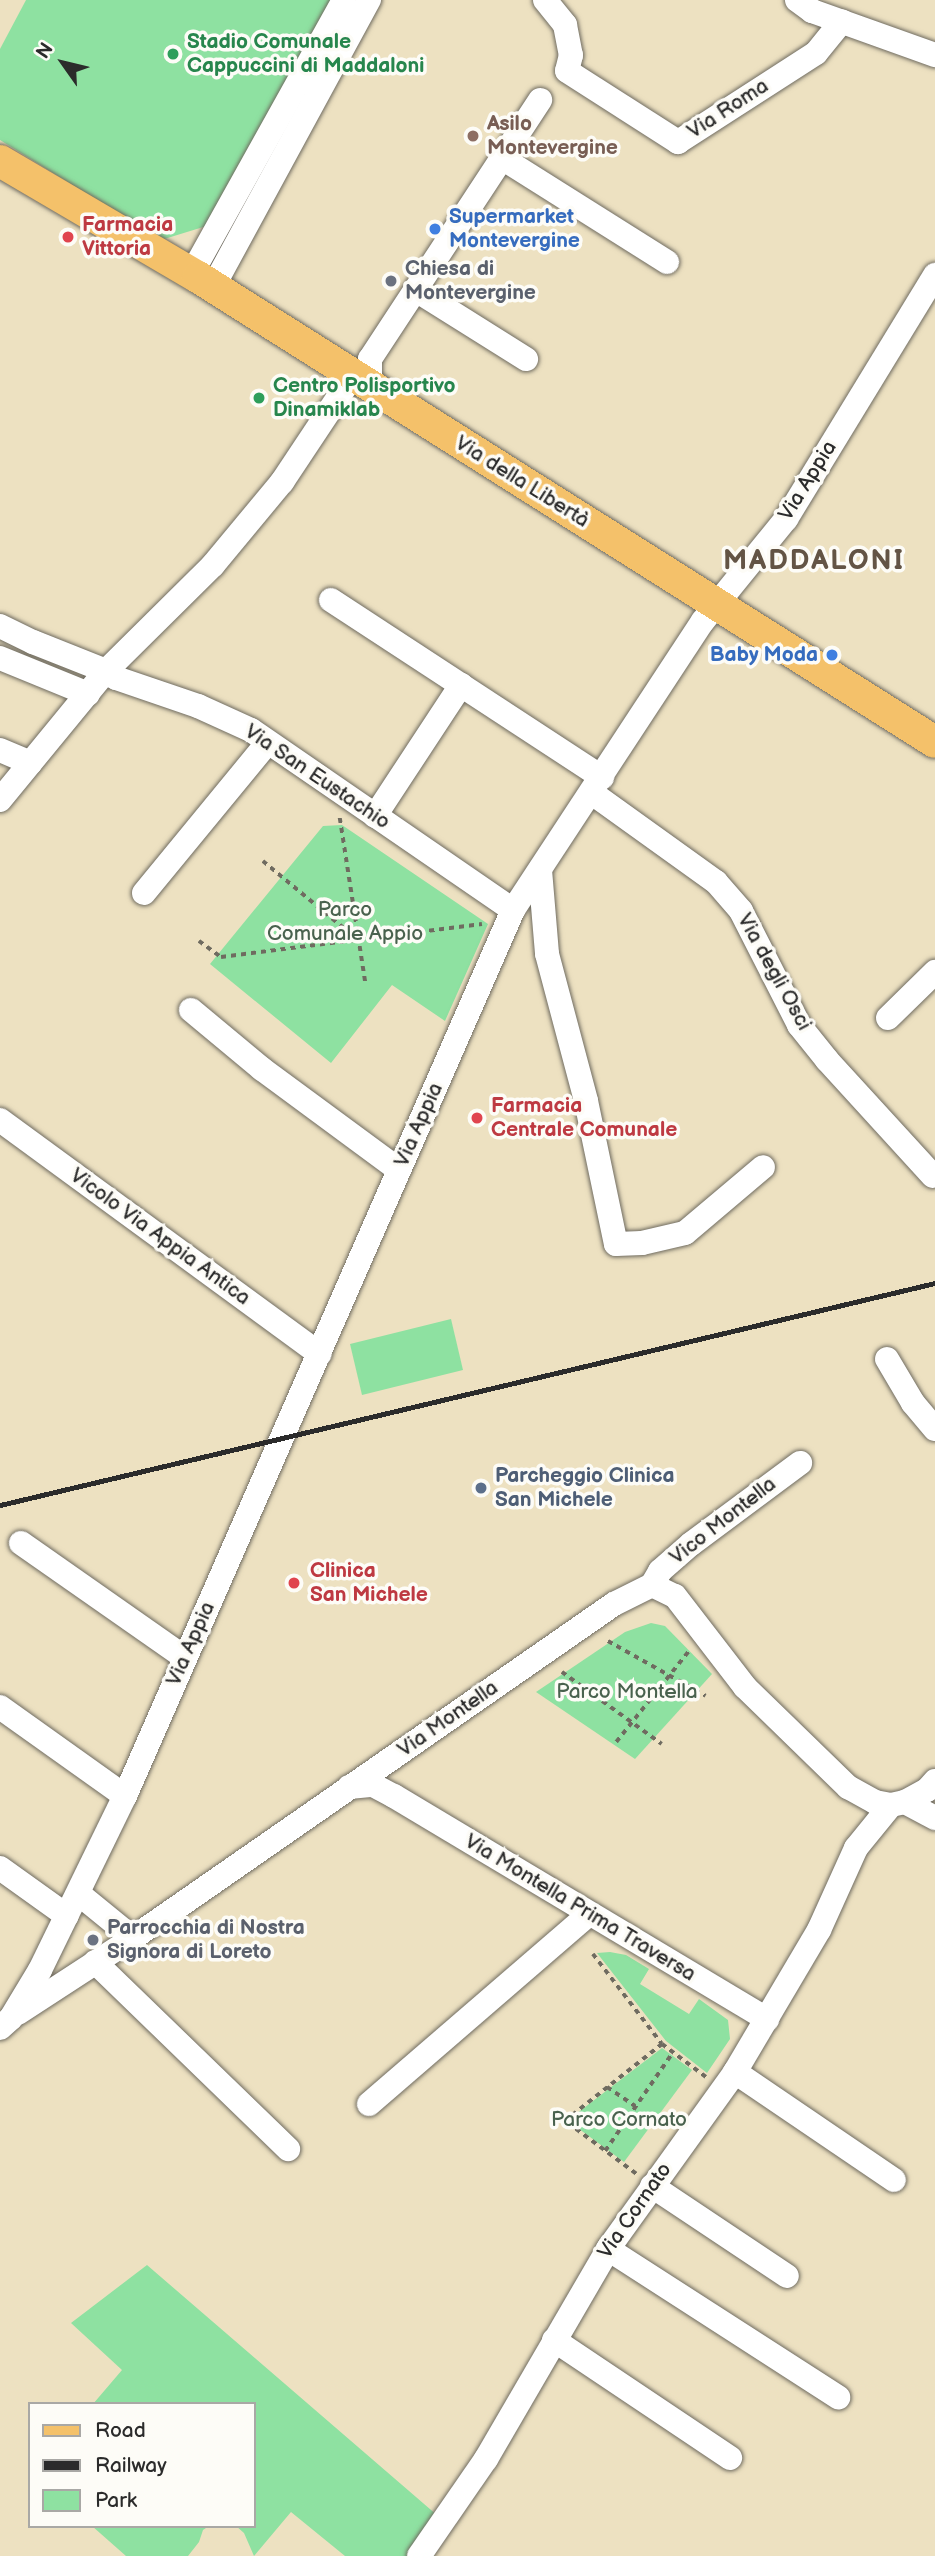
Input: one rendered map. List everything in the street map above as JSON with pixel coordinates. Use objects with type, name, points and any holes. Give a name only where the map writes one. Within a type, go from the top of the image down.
[{"type":"main road","name":"Via della Libertà","points":[[0,161],[202,280],[935,742]]},
{"type":"street","points":[[332,44],[344,0]]},
{"type":"street","points":[[202,280],[332,44],[369,0]]},
{"type":"street","name":"Via Roma","points":[[545,0],[565,25],[571,55],[567,71],[678,142],[816,52],[842,21]]},
{"type":"street","points":[[797,0],[812,11],[935,55]]},
{"type":"street","points":[[0,800],[106,671],[213,565],[361,380],[370,359],[540,100]]},
{"type":"street","points":[[502,158],[667,262]]},
{"type":"street","name":"Via Appia","points":[[6,2023],[79,1894],[125,1796],[510,915],[703,621],[786,519],[935,275]]},
{"type":"street","points":[[416,290],[526,359]]},
{"type":"street","name":"Via degli Osci","points":[[331,600],[461,685],[597,785],[716,882],[741,911],[799,1025],[827,1060],[933,1176]]},
{"type":"street","name":"Via San Eustachio","points":[[0,626],[106,671],[125,682],[198,706],[268,742],[510,915]]},
{"type":"street","points":[[0,658],[88,694]]},
{"type":"street","points":[[374,816],[461,685]]},
{"type":"street","points":[[144,893],[268,742]]},
{"type":"street","points":[[0,750],[30,764]]},
{"type":"street","points":[[540,870],[547,954],[586,1101],[616,1244],[642,1243],[685,1233],[763,1167]]},
{"type":"street","points":[[888,1018],[935,972]]},
{"type":"street","points":[[191,1010],[262,1069],[399,1170]]},
{"type":"street","name":"Vicolo Via Appia Antica","points":[[0,1121],[320,1354]]},
{"type":"street","points":[[887,1359],[914,1403],[935,1429]]},
{"type":"street","name":"Vico Montella","points":[[652,1585],[660,1571],[691,1544],[800,1463]]},
{"type":"street","points":[[22,1543],[184,1657]]},
{"type":"street","points":[[652,1585],[676,1596],[746,1687],[848,1787],[875,1802],[919,1794],[935,1818]]},
{"type":"street","name":"Via Montella","points":[[6,2023],[614,1604],[652,1585]]},
{"type":"street","points":[[0,1706],[125,1796]]},
{"type":"street","points":[[394,1796],[394,1779],[414,1742]]},
{"type":"street","name":"Via Montella Prima Traversa","points":[[349,1787],[373,1785],[394,1796],[767,2019]]},
{"type":"street","points":[[848,1787],[853,1801],[856,1848]]},
{"type":"street","name":"Via Cornato","points":[[419,2556],[486,2459],[645,2180],[735,2072],[819,1930],[856,1848],[919,1794]]},
{"type":"street","points":[[0,1868],[67,1916]]},
{"type":"street","points":[[79,1894],[133,1938]]},
{"type":"street","points":[[369,2104],[589,1913]]},
{"type":"street","points":[[95,1962],[288,2149]]},
{"type":"street","points":[[735,2072],[894,2180]]},
{"type":"street","points":[[645,2180],[787,2276]]},
{"type":"street","points":[[608,2249],[838,2397]]},
{"type":"street","points":[[554,2340],[730,2458]]},
{"type":"path","points":[[341,792],[340,832],[366,985]]},
{"type":"path","points":[[263,861],[359,942]]},
{"type":"path","points":[[199,941],[221,957],[359,942],[510,915]]},
{"type":"path","points":[[608,1641],[706,1696]]},
{"type":"path","points":[[616,1742],[690,1649]]},
{"type":"path","points":[[562,1672],[662,1744]]},
{"type":"path","points":[[593,1954],[662,2044],[707,2078]]},
{"type":"path","points":[[645,2180],[570,2125],[572,2115],[662,2044]]},
{"type":"path","points":[[605,2151],[673,2052]]},
{"type":"path","points":[[607,2087],[635,2106]]},
{"type":"green space","points":[[26,0],[335,0],[213,224],[161,240],[0,140],[0,49]]},
{"type":"green space","name":"Parco Comunale Appio","points":[[342,825],[488,924],[445,1021],[392,985],[331,1063],[210,964],[323,826]]},
{"type":"green space","points":[[451,1319],[463,1370],[362,1395],[350,1344]]},
{"type":"green space","name":"Parco Montella","points":[[651,1623],[665,1626],[712,1674],[635,1759],[536,1692],[625,1632]]},
{"type":"green space","points":[[597,1953],[626,1955],[649,1969],[640,1984],[689,2014],[699,1999],[728,2020],[730,2039],[707,2073],[666,2041]]},
{"type":"green space","name":"Parco Cornato","points":[[662,2048],[692,2070],[624,2162],[575,2126],[576,2114]]},
{"type":"green space","points":[[147,2265],[438,2516],[407,2556],[345,2556],[291,2512],[254,2556],[244,2533],[238,2528],[256,2528],[256,2402],[95,2402],[122,2370],[71,2323]]},
{"type":"green space","points":[[94,2528],[206,2528],[188,2556],[126,2556]]},
{"type":"railway","points":[[0,1505],[935,1283]]},
{"type":"place","name":"Stadio Comunale Cappuccini di Maddaloni","points":[[173,54]]},
{"type":"place","name":"Asilo Montevergine","points":[[473,136]]},
{"type":"place","name":"Supermarket Montevergine","points":[[435,229]]},
{"type":"place","name":"Farmacia Vittoria","points":[[68,237]]},
{"type":"place","name":"Chiesa di Montevergine","points":[[391,281]]},
{"type":"place","name":"Centro Polisportivo Dinamiklab","points":[[259,398]]},
{"type":"place","name":"Baby Moda","points":[[832,655]]},
{"type":"place","name":"Farmacia Centrale Comunale","points":[[477,1118]]},
{"type":"place","name":"Parcheggio Clinica San Michele","points":[[481,1488]]},
{"type":"place","name":"Clinica San Michele","points":[[294,1583]]},
{"type":"place","name":"Parrocchia di Nostra Signora di Loreto","points":[[93,1940]]},
{"type":"district","name":"MADDALONI","points":[[814,561]]}]
